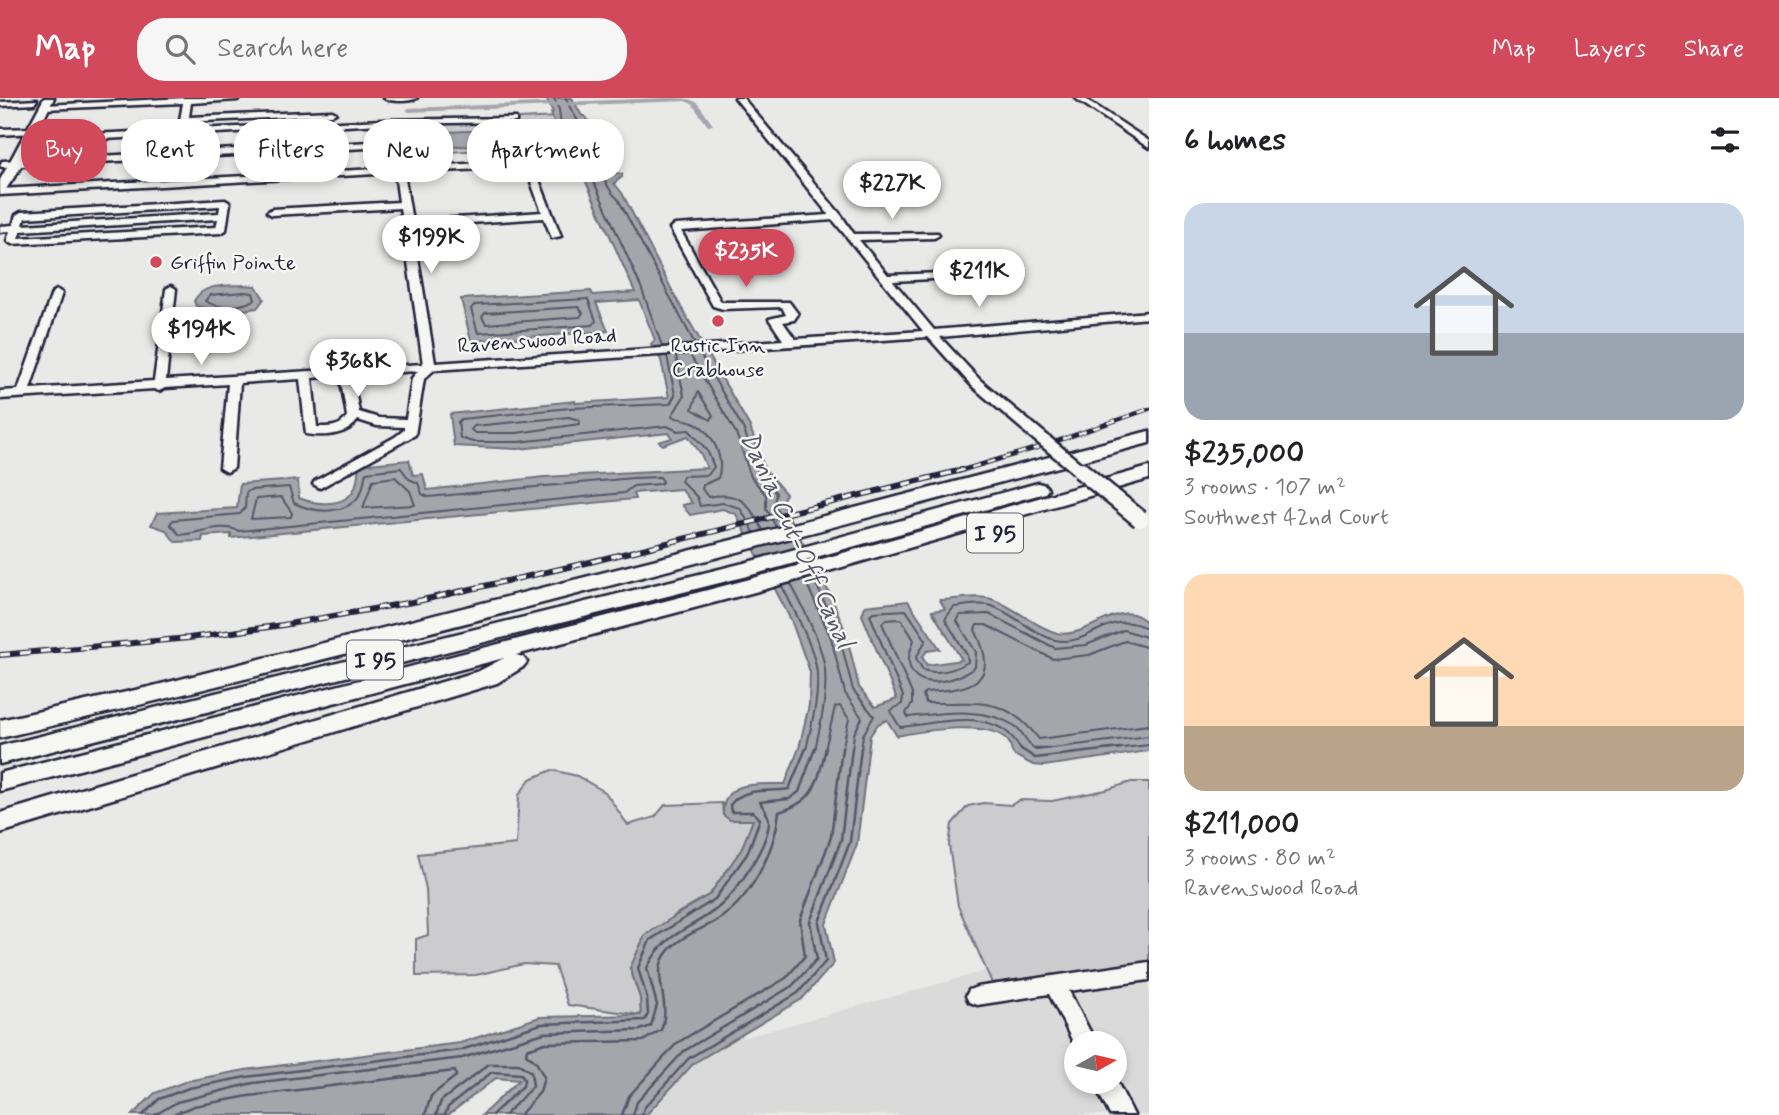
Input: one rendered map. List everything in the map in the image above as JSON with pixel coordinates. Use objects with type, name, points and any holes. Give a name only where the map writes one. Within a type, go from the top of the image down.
[{"type":"highway","points":[[1037,465],[1149,425]]},
{"type":"highway","points":[[0,729],[149,695],[815,526],[1149,437]]},
{"type":"highway","name":"I 95","points":[[0,755],[756,580],[832,560],[1147,462]]},
{"type":"highway","name":"I 95","points":[[832,560],[992,534],[1149,487]]},
{"type":"highway","points":[[0,768],[756,580]]},
{"type":"highway","points":[[0,782],[756,580]]},
{"type":"highway","name":"I 95","points":[[0,795],[515,662],[756,580]]},
{"type":"highway","points":[[0,823],[488,677],[515,662]]},
{"type":"main road","points":[[33,119],[41,101]]},
{"type":"main road","points":[[1,166],[21,141]]},
{"type":"main road","points":[[0,191],[21,151]]},
{"type":"street","points":[[0,103],[237,98]]},
{"type":"street","points":[[389,98],[413,98]]},
{"type":"street","points":[[731,98],[976,383],[1144,522]]},
{"type":"street","points":[[739,98],[833,217]]},
{"type":"street","points":[[1079,98],[1149,145]]},
{"type":"street","points":[[187,100],[184,120],[332,113]]},
{"type":"street","points":[[107,131],[467,121]]},
{"type":"street","points":[[752,124],[765,129]]},
{"type":"street","points":[[0,132],[21,134]]},
{"type":"street","points":[[1,166],[363,145]]},
{"type":"street","points":[[0,191],[363,173]]},
{"type":"street","points":[[320,484],[338,470],[395,444],[410,432],[418,378],[430,367],[401,182]]},
{"type":"street","points":[[536,182],[556,236]]},
{"type":"street","points":[[225,203],[221,230],[12,241],[21,215],[148,208],[225,203]]},
{"type":"street","points":[[272,212],[404,205]]},
{"type":"street","points":[[140,234],[148,208]]},
{"type":"street","points":[[407,224],[547,215]]},
{"type":"street","points":[[0,229],[223,216]]},
{"type":"street","points":[[790,341],[775,319],[790,318],[792,314],[785,304],[723,306],[717,303],[676,228],[833,217]]},
{"type":"street","points":[[851,237],[934,235]]},
{"type":"street","points":[[885,278],[991,273]]},
{"type":"street","points":[[153,387],[171,289]]},
{"type":"street","points":[[23,393],[57,293]]},
{"type":"street","name":"Ravenswood Road","points":[[0,402],[153,387],[929,331],[942,333],[1149,315]]},
{"type":"street","points":[[306,376],[312,431],[345,429],[354,416],[346,373]]},
{"type":"street","points":[[228,468],[234,381]]},
{"type":"street","name":"Ravenswood Road","points":[[0,395],[153,387]]},
{"type":"street","points":[[354,416],[365,416],[377,422],[411,423]]},
{"type":"street","points":[[977,996],[1149,971]]},
{"type":"street","points":[[1055,985],[1079,1031]]},
{"type":"street","points":[[1111,1094],[1122,1115]]},
{"type":"shaded area","points":[[557,117],[558,119],[520,119]]},
{"type":"shaded area","points":[[467,122],[467,151],[453,152],[453,123]]},
{"type":"shaded area","points":[[552,770],[577,776],[605,792],[628,825],[655,817],[665,805],[722,803],[723,815],[754,819],[741,850],[710,894],[676,914],[630,968],[640,998],[641,1015],[568,1005],[555,966],[524,964],[476,975],[416,976],[416,939],[428,935],[426,889],[418,854],[516,844],[519,795],[530,779]]},
{"type":"shaded area","points":[[1131,782],[1149,782],[1149,963],[992,983],[958,906],[949,845],[952,824],[968,806],[983,803],[1011,805],[1019,800],[1052,801]]},
{"type":"shaded area","points":[[1149,934],[1149,1115],[630,1115],[688,1053],[1112,936]]},
{"type":"water","points":[[546,98],[572,98],[582,116],[587,119],[553,119],[553,112]]},
{"type":"water","points":[[467,131],[467,146],[453,145],[453,132]]},
{"type":"water","name":"Dania Cut-Off Canal","points":[[586,182],[615,182],[622,193],[677,300],[750,427],[765,470],[786,494],[781,502],[831,596],[846,633],[859,687],[875,707],[897,699],[862,615],[865,606],[908,601],[940,649],[927,651],[922,657],[927,665],[962,660],[932,611],[945,609],[940,600],[988,598],[1057,633],[1081,630],[1105,619],[1128,613],[1139,616],[1149,625],[1149,751],[1044,766],[1033,765],[1014,755],[1009,742],[1000,734],[987,730],[955,728],[897,736],[887,720],[878,724],[870,736],[857,844],[826,924],[834,963],[802,999],[694,1063],[646,1115],[482,1115],[519,1080],[496,1078],[448,1115],[132,1115],[155,1093],[187,1081],[245,1070],[460,1043],[540,1017],[641,1015],[640,998],[630,968],[645,935],[710,894],[741,850],[753,820],[730,820],[723,815],[724,803],[735,789],[744,786],[785,784],[799,748],[809,705],[810,672],[791,620],[736,514],[723,509],[690,515],[682,505],[692,503],[681,489],[633,493],[635,499],[231,538],[231,534],[203,536],[202,541],[175,542],[166,530],[151,525],[157,513],[237,508],[240,484],[298,480],[299,498],[322,503],[338,502],[351,494],[355,487],[359,465],[409,460],[413,475],[423,474],[427,490],[544,477],[707,468],[688,436],[663,445],[659,442],[672,438],[669,433],[518,449],[454,446],[450,414],[575,401],[669,397],[661,360],[651,344],[655,340],[639,300],[596,303],[608,331],[471,341],[461,299],[591,291],[593,295],[635,292]]},
{"type":"water","points":[[256,286],[264,299],[257,308],[223,313],[196,306],[194,301],[209,288]]},
{"type":"waterway","points":[[409,110],[686,99],[694,103],[710,125]]},
{"type":"railway","points":[[956,472],[1040,447],[1149,409]]},
{"type":"railway","points":[[0,655],[189,638],[283,625],[418,601],[582,564],[962,470]]},
{"type":"place","name":"Griffin Pointe","points":[[156,262]]},
{"type":"place","name":"Rustic Inn Crabhouse","points":[[718,321]]}]
